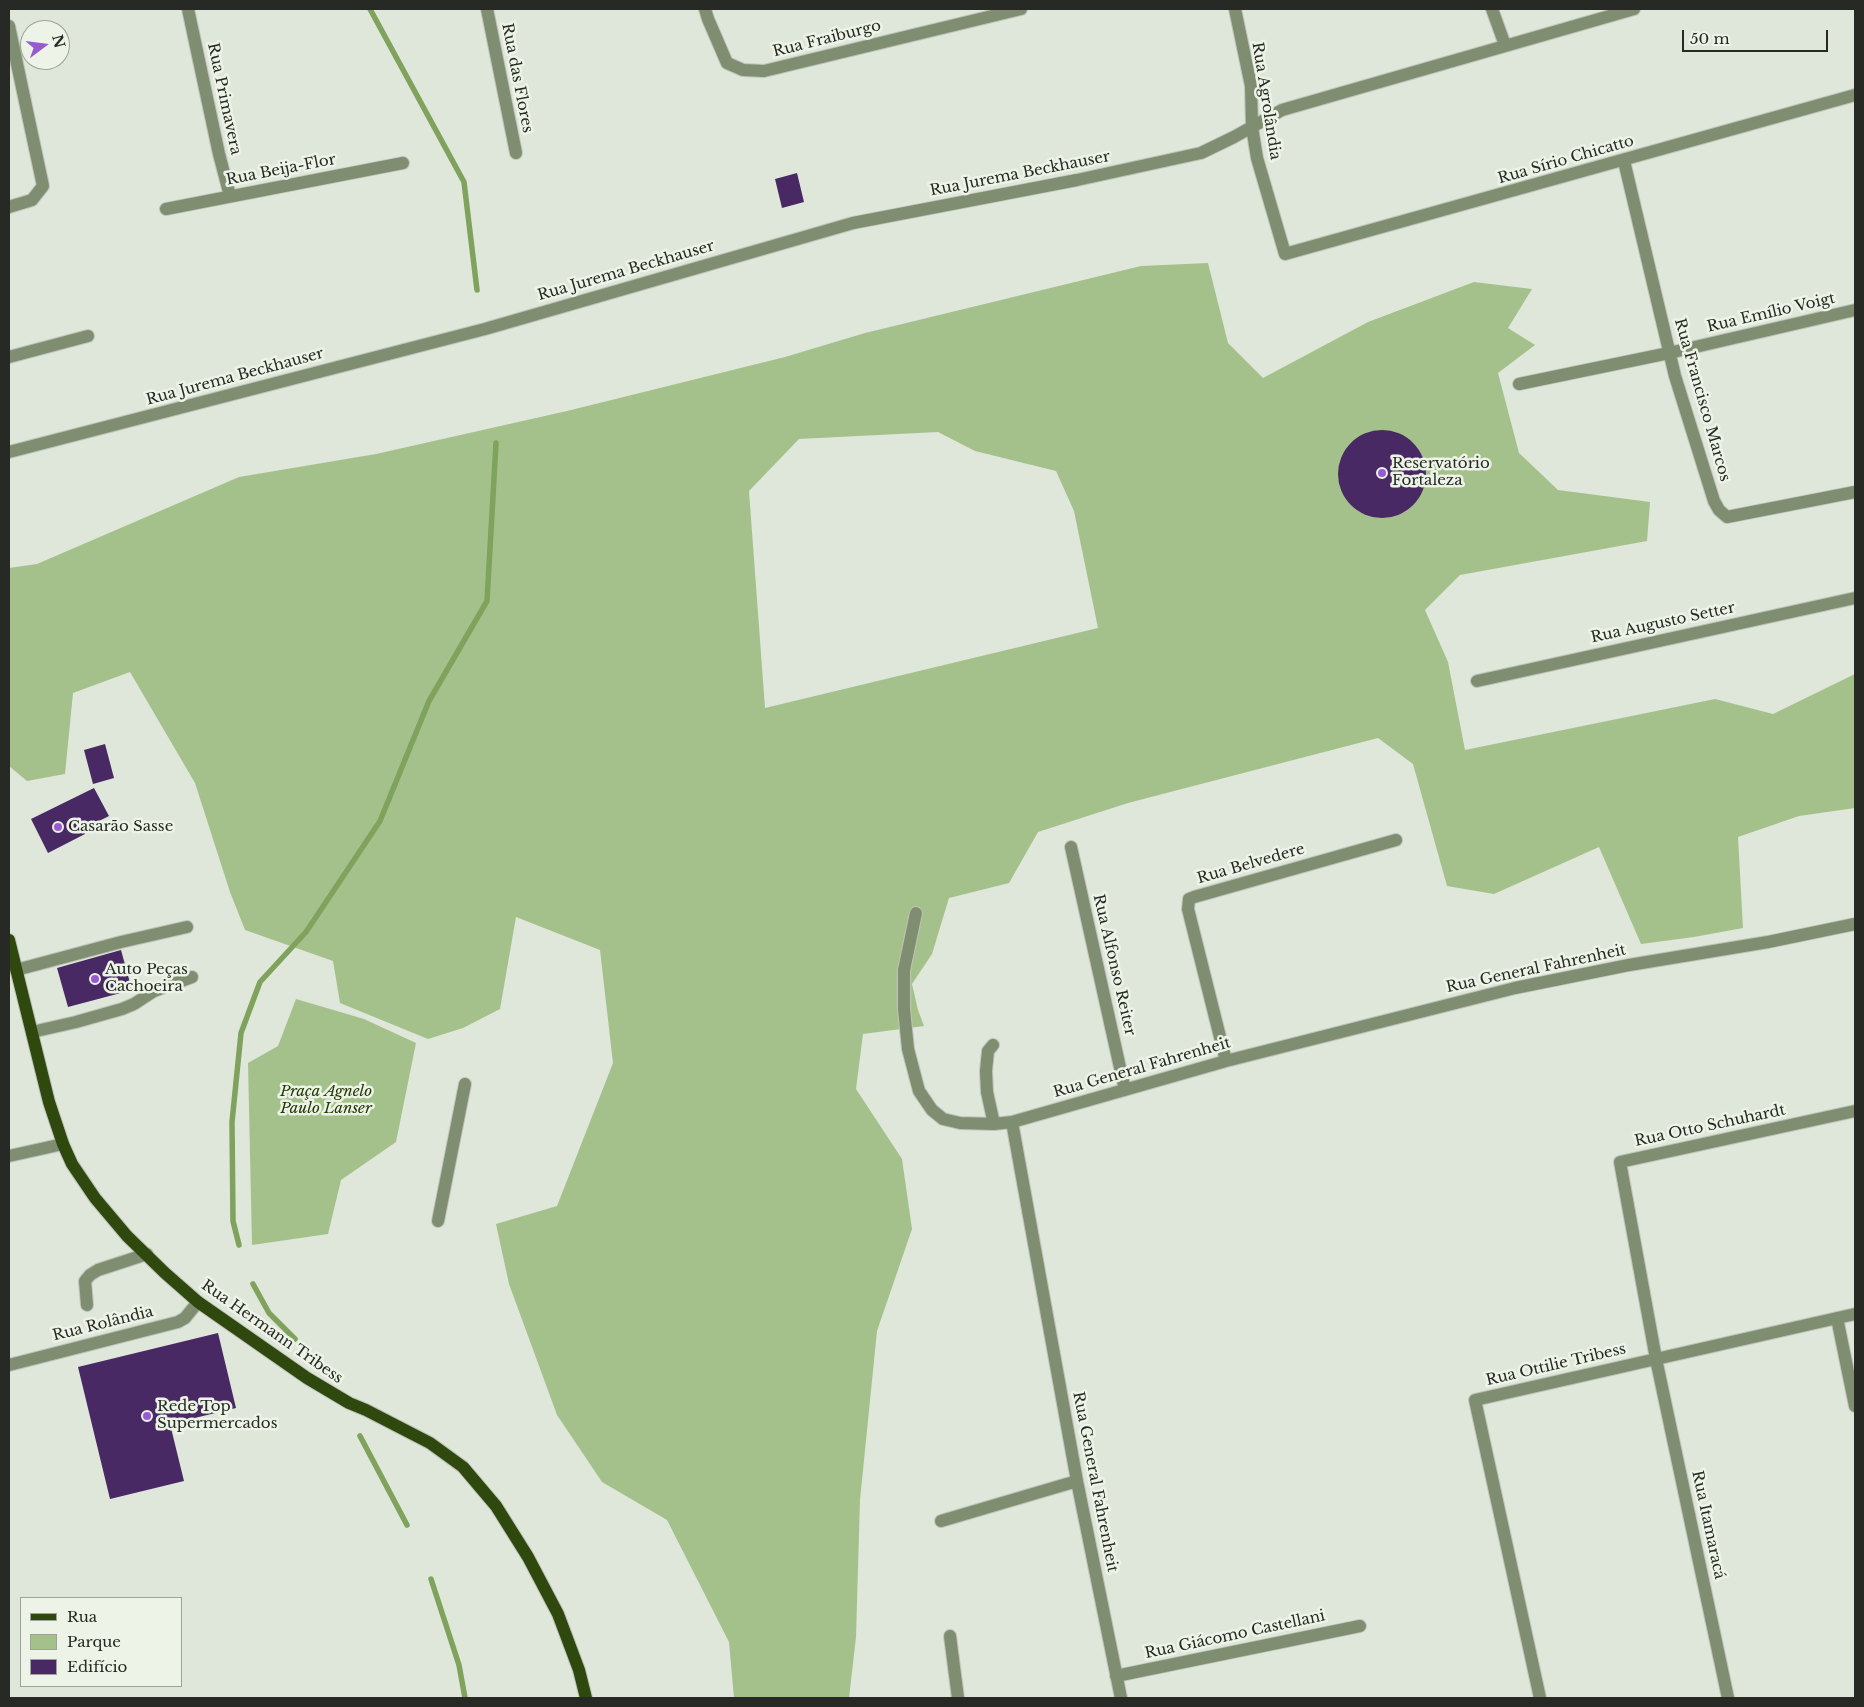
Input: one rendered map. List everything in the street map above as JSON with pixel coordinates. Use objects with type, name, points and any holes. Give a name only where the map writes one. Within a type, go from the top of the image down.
[{"type":"main road","name":"Rua Hermann Tribess","points":[[9,940],[49,1102],[62,1144],[72,1164],[95,1198],[128,1236],[165,1273],[198,1302],[307,1378],[350,1404],[366,1410],[430,1443],[463,1467],[496,1506],[528,1557],[558,1614],[586,1698]]},
{"type":"street","name":"Rua Primavera","points":[[188,9],[219,154],[230,196]]},
{"type":"street","name":"Rua das Flores","points":[[487,9],[516,153]]},
{"type":"street","name":"Rua Fraiburgo","points":[[705,9],[727,63],[743,70],[764,71],[1021,9]]},
{"type":"street","name":"Rua Agrolândia","points":[[1235,9],[1251,86],[1252,127],[1257,158],[1285,254]]},
{"type":"street","points":[[1492,9],[1505,45]]},
{"type":"street","name":"Rua Jurema Beckhauser","points":[[9,452],[485,328],[853,223],[1077,180],[1201,153],[1282,110],[1634,9]]},
{"type":"street","points":[[9,26],[43,186],[32,200],[9,207]]},
{"type":"street","name":"Rua Sírio Chicatto","points":[[1285,254],[1624,161],[1855,95]]},
{"type":"street","name":"Rua Francisco Marcos","points":[[1624,161],[1675,376],[1714,501],[1719,510],[1727,517],[1855,492]]},
{"type":"street","name":"Rua Beija-Flor","points":[[166,209],[403,163]]},
{"type":"street","name":"Rua Emílio Voigt","points":[[1518,384],[1669,353],[1855,310]]},
{"type":"street","points":[[9,357],[88,336]]},
{"type":"street","name":"Rua Augusto Setter","points":[[1478,681],[1855,598]]},
{"type":"street","name":"Rua Belvedere","points":[[1226,1061],[1188,909],[1190,900],[1194,896],[1396,840]]},
{"type":"street","name":"Rua Alfonso Reiter","points":[[1071,847],[1125,1090]]},
{"type":"street","points":[[916,914],[904,970],[904,1009],[908,1049],[919,1091],[932,1110],[943,1119],[960,1123],[994,1124],[1012,1122]]},
{"type":"street","name":"Rua General Fahrenheit","points":[[1121,1698],[1077,1481],[1012,1122],[1226,1061],[1515,988],[1628,965],[1768,942],[1855,924]]},
{"type":"street","points":[[16,970],[121,942],[187,927]]},
{"type":"street","points":[[32,1032],[122,1009],[134,1004],[154,991],[192,977]]},
{"type":"street","points":[[993,1045],[988,1051],[986,1071],[987,1092],[994,1124]]},
{"type":"street","points":[[438,1221],[465,1084]]},
{"type":"street","name":"Rua Otto Schuhardt","points":[[1656,1359],[1620,1162],[1855,1111]]},
{"type":"street","points":[[9,1156],[62,1144]]},
{"type":"street","points":[[87,1304],[85,1281],[90,1275],[98,1270],[147,1254]]},
{"type":"street","name":"Rua Rolândia","points":[[9,1365],[178,1322],[185,1318],[198,1302]]},
{"type":"street","name":"Rua Ottilie Tribess","points":[[1540,1698],[1475,1400],[1855,1314]]},
{"type":"street","points":[[1837,1318],[1855,1406]]},
{"type":"street","name":"Rua Itamaracá","points":[[1656,1359],[1728,1698]]},
{"type":"street","points":[[941,1521],[1077,1481]]},
{"type":"street","name":"Rua Giácomo Castellani","points":[[1116,1676],[1360,1626]]},
{"type":"street","points":[[950,1636],[958,1698]]},
{"type":"green space","points":[[1208,263],[1228,343],[1263,378],[1368,322],[1474,282],[1532,289],[1508,328],[1535,345],[1498,373],[1519,453],[1558,490],[1650,502],[1647,541],[1460,575],[1425,610],[1448,662],[1465,750],[1715,699],[1773,714],[1855,674],[1855,808],[1799,816],[1738,837],[1743,928],[1641,944],[1599,847],[1494,894],[1447,886],[1413,764],[1378,738],[1128,803],[1038,832],[1009,883],[949,898],[932,954],[912,984],[924,1026],[863,1034],[856,1089],[902,1159],[912,1229],[877,1331],[860,1500],[856,1637],[849,1698],[734,1698],[729,1642],[667,1520],[602,1482],[557,1415],[509,1284],[496,1224],[557,1206],[613,1063],[600,950],[516,917],[500,1009],[463,1028],[428,1039],[340,1003],[333,961],[245,930],[230,892],[195,783],[130,672],[73,693],[65,774],[27,781],[9,766],[9,568],[37,564],[239,477],[376,454],[567,411],[785,357],[865,333],[1141,266]],"holes":[[[938,432],[975,451],[1056,471],[1074,511],[1098,628],[765,708],[749,491],[799,439]]]},
{"type":"green space","name":"Praça Agnelo Paulo Lanser","points":[[296,999],[364,1019],[416,1043],[396,1142],[341,1180],[328,1234],[252,1245],[248,1063],[278,1046]]},
{"type":"building","points":[[797,173],[804,202],[782,208],[775,179]]},
{"type":"building","name":"Reservatório Fortaleza","points":[[1382,430],[1399,434],[1413,443],[1422,457],[1426,474],[1422,491],[1413,505],[1399,514],[1382,518],[1365,514],[1351,505],[1342,491],[1338,474],[1342,457],[1351,443],[1365,434]]},
{"type":"building","points":[[105,744],[114,778],[93,784],[84,750]]},
{"type":"building","name":"Casarão Sasse","points":[[94,788],[109,816],[83,829],[85,834],[48,853],[31,819]]},
{"type":"building","name":"Auto Peças Cachoeira","points":[[121,950],[132,990],[68,1007],[57,968]]},
{"type":"building","name":"Rede Top Supermercados","points":[[218,1333],[236,1408],[170,1424],[184,1481],[110,1499],[78,1367]]},
{"type":"waterway","points":[[370,9],[464,182],[477,290]]},
{"type":"waterway","points":[[239,1245],[233,1221],[232,1122],[241,1033],[260,982],[306,932],[380,821],[429,701],[487,601],[496,443]]},
{"type":"waterway","points":[[253,1284],[269,1313],[295,1339]]},
{"type":"waterway","points":[[360,1436],[407,1525]]},
{"type":"waterway","points":[[431,1579],[459,1665],[465,1698]]},
{"type":"place","name":"Reservatório Fortaleza","points":[[1382,473]]},
{"type":"place","name":"Casarão Sasse","points":[[58,827]]},
{"type":"place","name":"Auto Peças Cachoeira","points":[[95,979]]},
{"type":"place","name":"Rede Top Supermercados","points":[[147,1416]]}]
